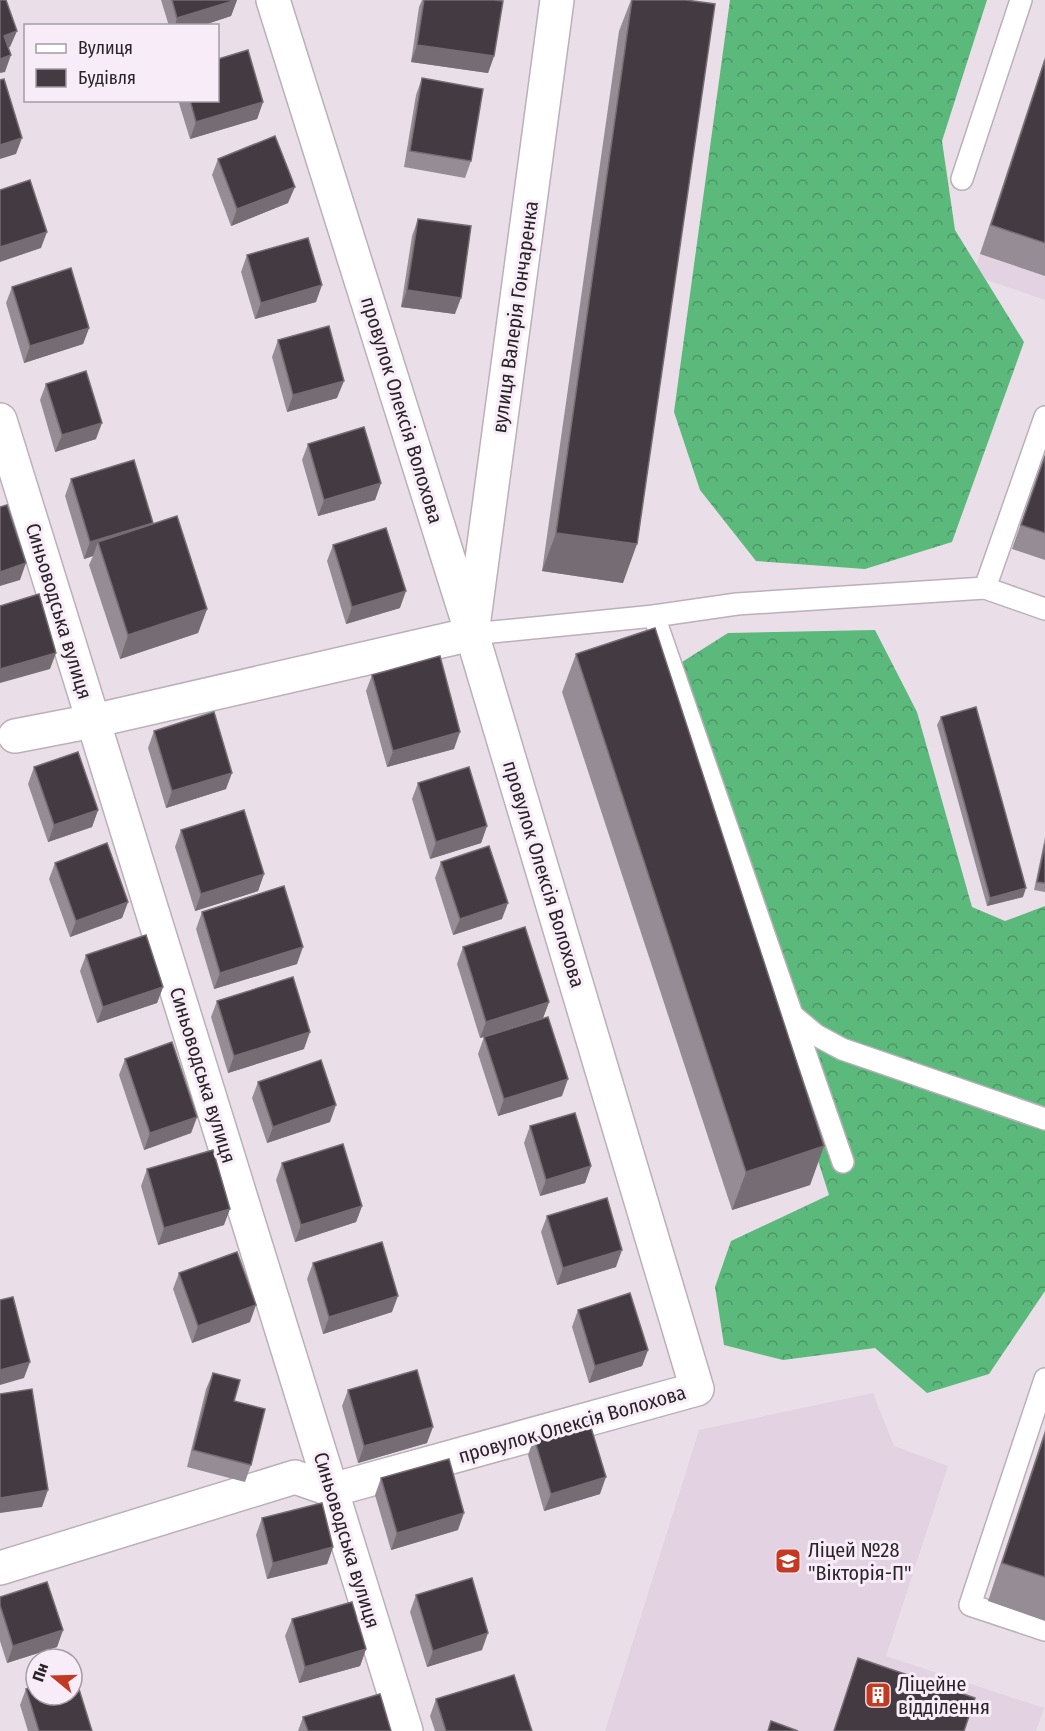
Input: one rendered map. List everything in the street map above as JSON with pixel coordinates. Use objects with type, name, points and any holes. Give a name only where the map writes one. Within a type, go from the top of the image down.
[{"type":"street","name":"провулок Олексія Волохова","points":[[273,0],[472,634],[697,1389],[332,1490]]},
{"type":"street","name":"вулиця Валерія Гончаренка","points":[[472,634],[557,0]]},
{"type":"street","name":"Синьоводська вулиця","points":[[0,420],[406,1731]]},
{"type":"street","points":[[15,736],[93,721],[472,634]]},
{"type":"street","points":[[0,1568],[295,1477],[332,1490]]},
{"type":"lane","points":[[962,179],[1021,0]]},
{"type":"lane","points":[[986,588],[1045,417]]},
{"type":"lane","points":[[472,634],[654,616],[737,604],[986,588],[1045,609]]},
{"type":"lane","points":[[654,616],[843,1162]]},
{"type":"lane","points":[[791,1014],[816,1035],[842,1049],[1045,1119]]},
{"type":"lane","points":[[1045,1379],[969,1605],[1045,1630]]},
{"type":"shaded area","points":[[1045,57],[1045,300],[973,275]]},
{"type":"shaded area","name":"Ліцей №28 \"Вікторія-П\"","points":[[873,1393],[894,1446],[948,1466],[886,1656],[1044,1708],[1036,1731],[605,1731],[699,1430]]},
{"type":"green space","points":[[730,0],[987,0],[942,141],[955,230],[1024,342],[952,542],[865,569],[756,561],[700,490],[674,412]]},
{"type":"green space","points":[[875,630],[917,712],[972,907],[1005,921],[1045,906],[1045,1291],[989,1374],[927,1393],[875,1348],[783,1360],[724,1345],[715,1287],[731,1241],[829,1195],[663,674],[728,633]]},
{"type":"building","points":[[0,0],[6,0],[17,31],[4,36],[11,55],[0,59]]},
{"type":"building","points":[[172,0],[236,0],[177,18]]},
{"type":"building","points":[[424,0],[503,1],[494,56],[417,45]]},
{"type":"building","points":[[632,0],[686,0],[715,4],[637,544],[556,533]]},
{"type":"building","points":[[248,50],[263,102],[196,122],[191,102],[219,102],[219,59]]},
{"type":"building","points":[[1045,60],[1045,243],[991,225]]},
{"type":"building","points":[[422,78],[483,89],[471,161],[410,151]]},
{"type":"building","points":[[4,79],[22,138],[0,145],[0,80]]},
{"type":"building","points":[[275,136],[295,187],[237,209],[218,159]]},
{"type":"building","points":[[30,180],[47,232],[0,247],[0,190]]},
{"type":"building","points":[[418,219],[471,226],[461,298],[407,290]]},
{"type":"building","points":[[308,238],[322,285],[261,303],[247,255]]},
{"type":"building","points":[[71,268],[89,328],[30,346],[12,287]]},
{"type":"building","points":[[329,326],[344,381],[293,395],[278,340]]},
{"type":"building","points":[[86,371],[102,423],[62,435],[46,384]]},
{"type":"building","points":[[364,427],[381,483],[324,500],[308,444]]},
{"type":"building","points":[[1045,456],[1045,533],[1021,525]]},
{"type":"building","points":[[134,460],[153,523],[90,542],[71,479]]},
{"type":"building","points":[[7,505],[26,563],[0,572],[0,507]]},
{"type":"building","points":[[177,516],[207,609],[128,635],[98,542]]},
{"type":"building","points":[[386,528],[406,591],[352,607],[333,545]]},
{"type":"building","points":[[39,594],[56,653],[0,669],[0,606]]},
{"type":"building","points":[[655,628],[824,1146],[746,1172],[576,654]]},
{"type":"building","points":[[440,656],[460,732],[393,751],[372,675]]},
{"type":"building","points":[[976,707],[1026,888],[990,898],[941,717]]},
{"type":"building","points":[[214,712],[232,773],[172,791],[154,731]]},
{"type":"building","points":[[78,752],[98,810],[54,825],[34,767]]},
{"type":"building","points":[[469,767],[487,826],[436,842],[418,783]]},
{"type":"building","points":[[244,810],[264,874],[201,894],[181,830]]},
{"type":"building","points":[[107,843],[128,902],[76,921],[55,863]]},
{"type":"building","points":[[1045,844],[1045,883],[1037,882]]},
{"type":"building","points":[[489,846],[508,903],[460,919],[441,862]]},
{"type":"building","points":[[284,886],[303,947],[220,973],[202,912]]},
{"type":"building","points":[[525,927],[549,1002],[486,1022],[463,947]]},
{"type":"building","points":[[146,935],[163,987],[103,1007],[86,955]]},
{"type":"building","points":[[293,977],[310,1032],[234,1056],[217,1001]]},
{"type":"building","points":[[548,1017],[568,1079],[504,1099],[484,1037]]},
{"type":"building","points":[[172,1042],[197,1117],[150,1133],[125,1059]]},
{"type":"building","points":[[321,1060],[336,1105],[273,1127],[258,1082]]},
{"type":"building","points":[[575,1113],[591,1166],[546,1180],[530,1126]]},
{"type":"building","points":[[343,1144],[362,1206],[301,1225],[282,1163]]},
{"type":"building","points":[[213,1150],[230,1209],[164,1228],[147,1169]]},
{"type":"building","points":[[607,1198],[622,1250],[563,1268],[547,1216]]},
{"type":"building","points":[[382,1242],[398,1296],[329,1317],[313,1263]]},
{"type":"building","points":[[237,1252],[256,1305],[198,1326],[179,1273]]},
{"type":"building","points":[[630,1293],[648,1350],[595,1366],[578,1310]]},
{"type":"building","points":[[13,1297],[30,1362],[0,1370],[0,1300]]},
{"type":"building","points":[[417,1370],[433,1427],[364,1446],[348,1390]]},
{"type":"building","points":[[213,1373],[240,1380],[234,1401],[265,1409],[251,1465],[193,1450]]},
{"type":"building","points":[[32,1389],[48,1490],[0,1498],[0,1394]]},
{"type":"building","points":[[589,1421],[606,1477],[551,1494],[534,1438]]},
{"type":"building","points":[[1045,1434],[1045,1577],[1002,1563]]},
{"type":"building","points":[[449,1459],[464,1513],[397,1533],[381,1478]]},
{"type":"building","points":[[322,1503],[333,1547],[273,1563],[262,1518]]},
{"type":"building","points":[[472,1578],[488,1633],[433,1651],[416,1595]]},
{"type":"building","points":[[47,1582],[63,1630],[13,1646],[0,1605],[0,1597]]},
{"type":"building","points":[[352,1602],[366,1649],[305,1667],[292,1619]]},
{"type":"building","name":"Ліцейне відділення","points":[[858,1658],[975,1698],[964,1731],[834,1731]]},
{"type":"building","points":[[514,1675],[532,1731],[446,1731],[436,1699]]},
{"type":"building","points":[[380,1694],[391,1731],[308,1731],[303,1717]]},
{"type":"building","points":[[84,1705],[92,1731],[39,1731],[32,1707]]},
{"type":"building","points":[[771,1721],[798,1731],[768,1731]]},
{"type":"place","name":"Ліцей №28 \"Вікторія-П\"","points":[[788,1561]]},
{"type":"place","name":"Ліцейне відділення","points":[[878,1695]]}]
